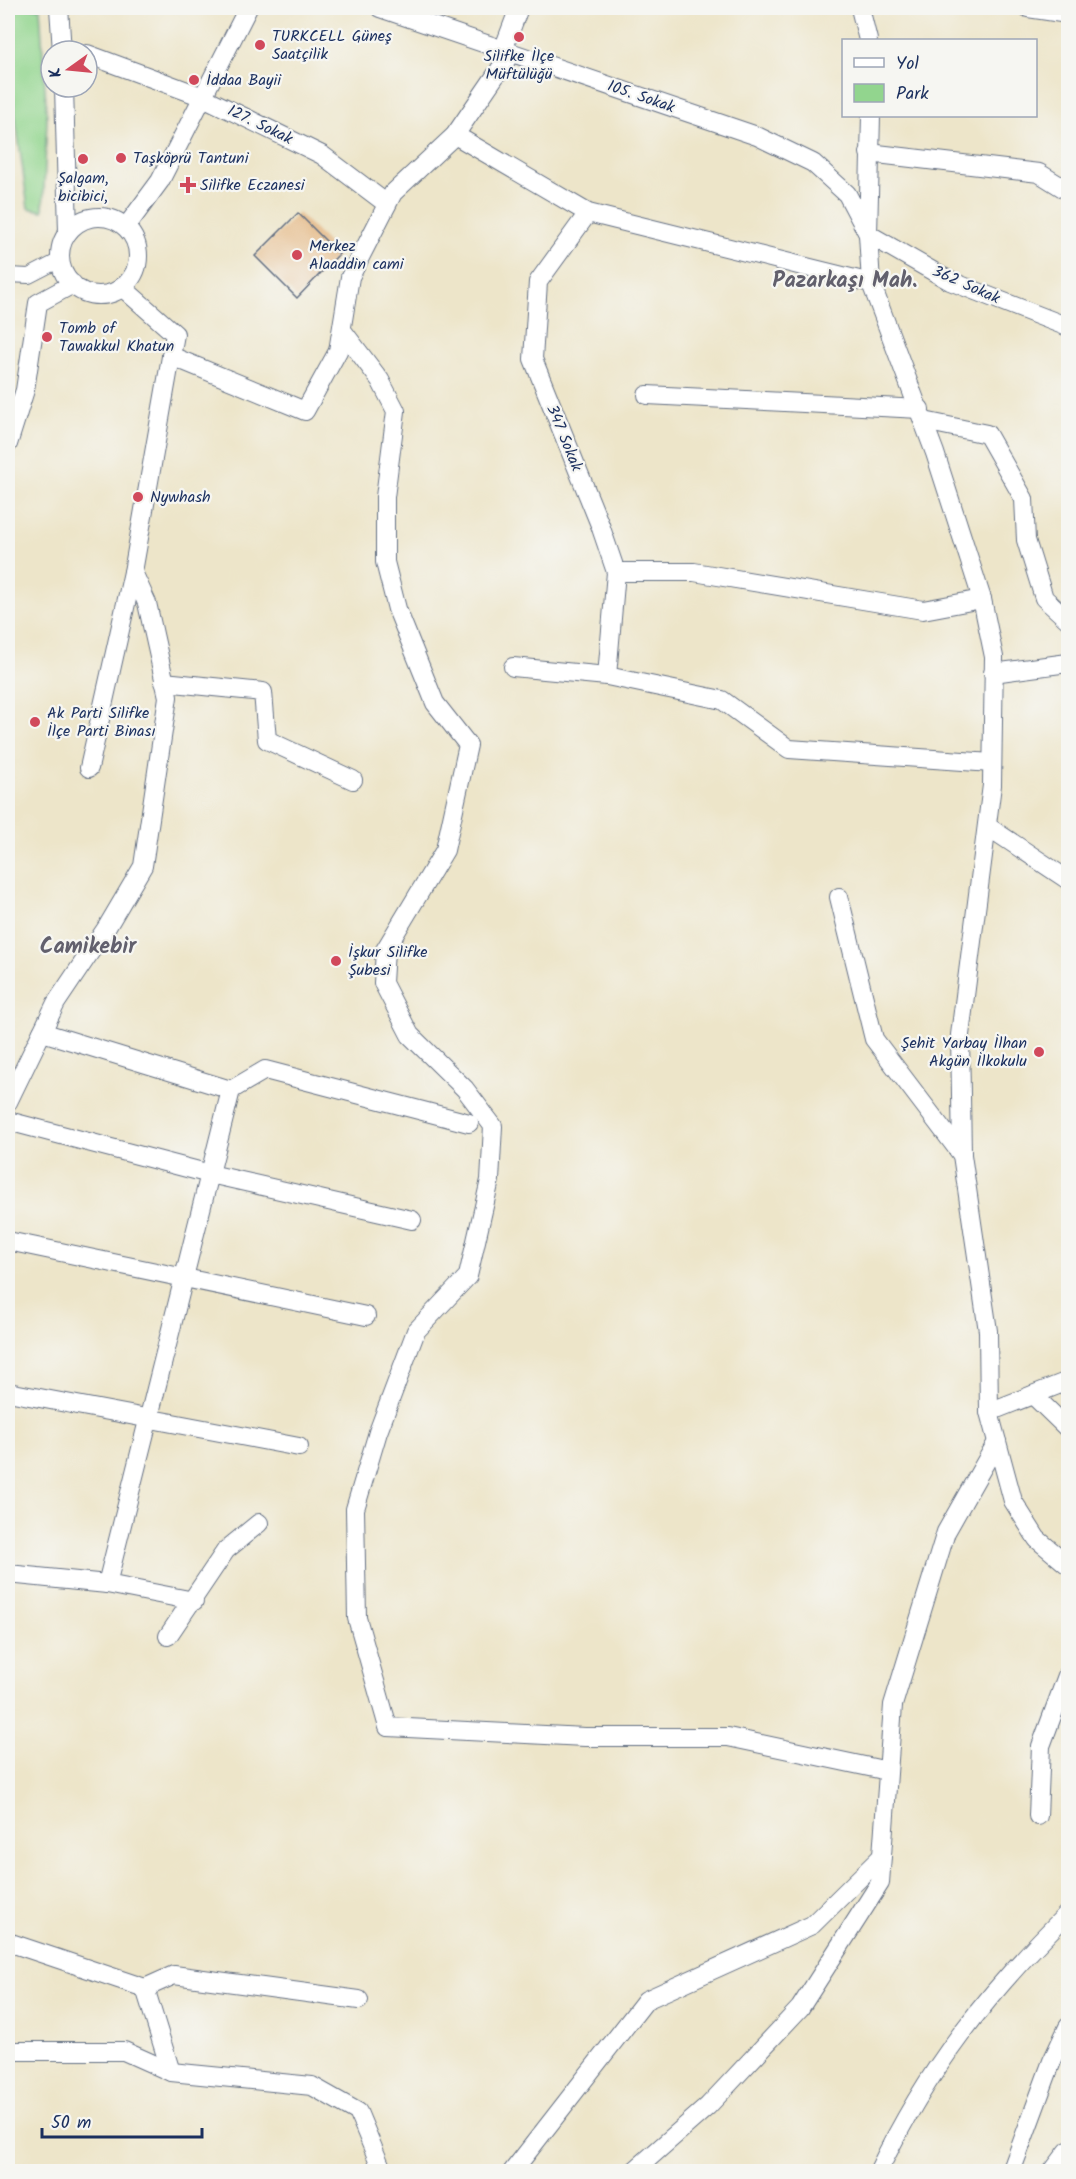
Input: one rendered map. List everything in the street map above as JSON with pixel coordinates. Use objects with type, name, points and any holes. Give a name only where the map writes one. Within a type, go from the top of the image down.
[{"type":"street","points":[[59,8],[65,39]]},
{"type":"street","points":[[126,227],[160,181],[248,8]]},
{"type":"street","name":"105. Sokak","points":[[380,8],[757,136],[813,163],[847,194],[868,234]]},
{"type":"street","points":[[171,356],[305,411],[338,351],[350,277],[387,204],[393,193],[455,135],[507,51],[519,8]]},
{"type":"street","points":[[861,8],[868,39]]},
{"type":"street","points":[[1028,8],[1068,14]]},
{"type":"street","name":"127. Sokak","points":[[99,58],[203,97],[322,155],[387,204]]},
{"type":"street","points":[[64,99],[68,232]]},
{"type":"street","points":[[870,117],[868,234],[871,283],[922,415],[982,599],[994,657],[992,763],[987,826],[960,1035],[962,1155],[988,1331],[989,1412],[1013,1501],[1037,1539],[1068,1565]]},
{"type":"street","points":[[455,135],[588,213],[871,283]]},
{"type":"street","points":[[869,153],[1039,173],[1068,191]]},
{"type":"street","name":"347 Sokak","points":[[588,213],[538,282],[533,360],[600,525],[616,572],[607,676]]},
{"type":"street","points":[[90,217],[109,218],[126,227],[138,250],[138,263],[133,275],[122,287],[102,295],[90,294],[73,284],[62,269],[60,260],[62,243],[68,232],[78,223],[90,217]]},
{"type":"street","name":"362 Sokak","points":[[868,234],[950,281],[1068,327]]},
{"type":"street","points":[[8,275],[29,276],[60,260]]},
{"type":"street","points":[[8,444],[25,390],[38,303],[73,284]]},
{"type":"street","points":[[89,768],[133,572],[176,334],[122,287]]},
{"type":"street","points":[[342,330],[380,380],[396,411],[385,497],[385,562],[397,609],[435,703],[468,745],[445,850],[385,950],[383,983],[410,1035],[465,1089],[493,1126],[490,1180],[468,1276],[416,1331],[378,1432],[356,1509],[357,1618],[388,1726],[585,1737],[728,1737],[888,1771]]},
{"type":"street","points":[[647,395],[922,415],[987,434],[1024,499],[1026,540],[1044,598],[1068,620]]},
{"type":"street","points":[[8,1102],[56,1003],[107,927],[143,866],[168,697],[147,603],[133,572]]},
{"type":"street","points":[[616,572],[694,572],[923,610],[982,599]]},
{"type":"street","points":[[993,674],[1068,663]]},
{"type":"street","points":[[513,667],[607,676],[722,700],[789,749],[992,763]]},
{"type":"street","points":[[164,682],[263,692],[267,740],[353,780]]},
{"type":"street","points":[[987,826],[1068,880]]},
{"type":"street","points":[[839,897],[874,1039],[962,1155]]},
{"type":"street","points":[[42,1032],[231,1090]]},
{"type":"street","points":[[107,1584],[231,1090],[265,1070],[470,1123]]},
{"type":"street","points":[[8,1121],[210,1174],[412,1220]]},
{"type":"street","points":[[8,1241],[366,1316]]},
{"type":"street","points":[[989,1412],[1068,1381]]},
{"type":"street","points":[[8,1392],[299,1447]]},
{"type":"street","points":[[1033,1395],[1068,1429]]},
{"type":"street","points":[[633,2172],[708,2106],[800,2008],[880,1883],[893,1705],[946,1532],[997,1442]]},
{"type":"street","points":[[168,1636],[194,1601],[226,1550],[259,1523]]},
{"type":"street","points":[[8,1574],[107,1584],[194,1601]]},
{"type":"street","points":[[1038,1816],[1041,1746],[1068,1673]]},
{"type":"street","points":[[512,2172],[646,2000],[812,1925],[882,1856]]},
{"type":"street","points":[[878,2172],[905,2116],[969,2020],[1026,1955],[1068,1913]]},
{"type":"street","points":[[8,1942],[146,1988],[174,1975],[359,2000]]},
{"type":"street","points":[[146,1988],[171,2072]]},
{"type":"street","points":[[1011,2172],[1052,2061],[1068,2027]]},
{"type":"street","points":[[8,2050],[124,2052],[171,2072],[312,2086],[358,2112],[383,2172]]},
{"type":"street","points":[[1052,2172],[1068,2151]]},
{"type":"green space","points":[[8,8],[40,8],[42,39],[39,39],[39,99],[46,99],[47,120],[43,211],[28,208],[8,62]]},
{"type":"building","name":"Merkez Alaaddin cami","points":[[298,213],[339,254],[297,298],[255,256]]},
{"type":"place","name":"Silifke İlçe Müftülüğü","points":[[519,37]]},
{"type":"place","name":"TURKCELL Güneş Saatçilik","points":[[260,45]]},
{"type":"place","name":"İddaa Bayii","points":[[194,80]]},
{"type":"place","name":"Taşköprü Tantuni","points":[[121,158]]},
{"type":"place","name":"Şalgam, bicibici,","points":[[83,159]]},
{"type":"place","name":"Silifke Eczanesi","points":[[188,185]]},
{"type":"place","name":"Merkez Alaaddin cami","points":[[297,255]]},
{"type":"place","name":"Tomb of Tawakkul Khatun","points":[[47,337]]},
{"type":"place","name":"Nywhash","points":[[138,497]]},
{"type":"place","name":"Ak Parti Silifke İlçe Parti Binası","points":[[35,722]]},
{"type":"place","name":"İşkur Silifke Şubesi","points":[[336,961]]},
{"type":"place","name":"Şehit Yarbay İlhan Akgün İlkokulu","points":[[1039,1052]]},
{"type":"district","name":"Pazarkaşı Mah.","points":[[845,281]]},
{"type":"district","name":"Camikebir","points":[[88,947]]}]
